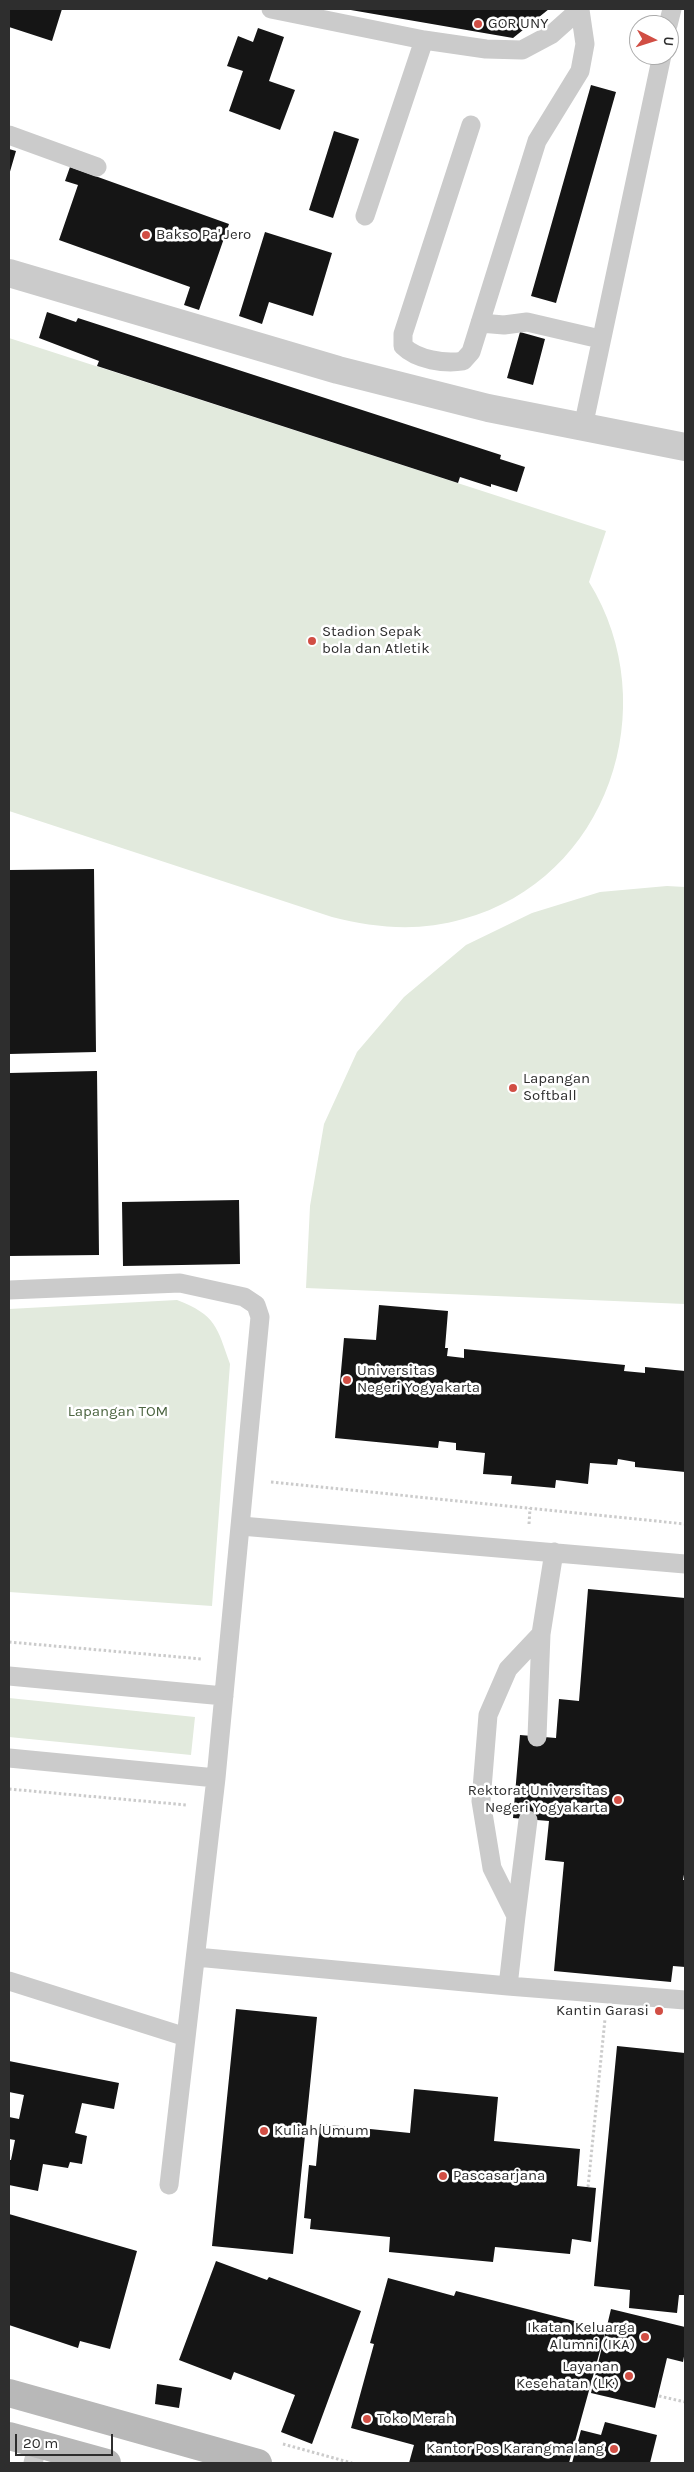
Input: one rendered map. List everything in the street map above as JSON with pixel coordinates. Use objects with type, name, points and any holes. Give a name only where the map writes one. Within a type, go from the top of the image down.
[{"type":"main road","points":[[9,2393],[258,2463]]},
{"type":"main road","points":[[9,2436],[36,2454],[107,2463]]},
{"type":"street","points":[[9,273],[338,370],[488,408],[685,447]]},
{"type":"lane","points":[[271,9],[424,40],[486,49],[522,50],[552,34],[580,9]]},
{"type":"lane","points":[[471,125],[403,334],[403,346],[411,354],[451,363],[463,361],[471,352],[537,141],[580,71],[586,44],[580,9]]},
{"type":"lane","points":[[366,216],[424,40]]},
{"type":"lane","points":[[583,427],[600,339],[660,65]]},
{"type":"lane","points":[[9,135],[97,167]]},
{"type":"lane","points":[[480,324],[527,322],[600,339]]},
{"type":"lane","points":[[9,1290],[180,1283],[244,1297],[256,1305],[260,1317],[246,1479],[213,1808],[169,2185]]},
{"type":"lane","points":[[241,1526],[685,1564]]},
{"type":"lane","points":[[537,1736],[541,1634],[554,1552]]},
{"type":"lane","points":[[516,1916],[492,1868],[481,1801],[488,1715],[508,1669],[541,1634]]},
{"type":"lane","points":[[9,1676],[224,1696]]},
{"type":"lane","points":[[9,1758],[216,1778]]},
{"type":"lane","points":[[508,1986],[528,1820]]},
{"type":"lane","points":[[196,1957],[508,1986],[685,2000]]},
{"type":"lane","points":[[9,1981],[186,2037]]},
{"type":"path","points":[[246,1479],[685,1524]]},
{"type":"path","points":[[9,1642],[228,1662]]},
{"type":"path","points":[[9,1789],[213,1808]]},
{"type":"path","points":[[588,2187],[608,1994]]},
{"type":"path","points":[[659,2396],[685,2402]]},
{"type":"green space","name":"Stadion Sepak bola dan Atletik","points":[[9,338],[606,531],[589,582],[612,630],[622,681],[621,733],[609,782],[587,828],[555,867],[513,898],[463,919],[430,926],[381,926],[332,917],[9,811]]},
{"type":"green space","name":"Lapangan Softball","points":[[667,886],[685,887],[685,1304],[306,1288],[310,1206],[324,1124],[357,1052],[404,997],[466,945],[532,913],[600,892]]},
{"type":"green space","name":"Lapangan TOM","points":[[177,1300],[200,1311],[213,1324],[222,1340],[230,1364],[212,1606],[9,1592],[9,1309]]},
{"type":"green space","points":[[9,1698],[195,1717],[191,1755],[9,1737]]},
{"type":"building","points":[[9,9],[62,9],[52,41],[9,27]]},
{"type":"building","name":"GOR UNY","points":[[345,9],[549,9],[513,38]]},
{"type":"building","points":[[258,28],[284,37],[269,81],[295,90],[280,130],[229,111],[243,71],[227,66],[238,36],[253,42]]},
{"type":"building","points":[[591,85],[616,92],[556,303],[531,296]]},
{"type":"building","points":[[334,131],[359,139],[333,218],[309,210]]},
{"type":"building","points":[[9,149],[16,151],[9,175]]},
{"type":"building","points":[[70,167],[229,224],[199,310],[184,305],[190,287],[59,240],[78,185],[65,181]]},
{"type":"building","points":[[265,232],[332,253],[313,316],[269,302],[262,324],[239,316]]},
{"type":"building","points":[[47,312],[76,322],[78,318],[501,455],[500,459],[525,467],[517,492],[491,484],[491,487],[460,477],[458,483],[97,366],[99,361],[39,338]]},
{"type":"building","points":[[520,332],[545,339],[533,385],[507,378]]},
{"type":"building","points":[[94,869],[96,1052],[9,1054],[9,870]]},
{"type":"building","points":[[97,1071],[99,1255],[9,1256],[9,1073]]},
{"type":"building","points":[[239,1200],[240,1264],[123,1266],[122,1202]]},
{"type":"building","points":[[379,1305],[448,1311],[445,1348],[448,1348],[447,1356],[464,1358],[464,1349],[625,1365],[624,1371],[645,1373],[645,1367],[685,1371],[685,1472],[635,1467],[635,1462],[618,1459],[617,1465],[590,1463],[588,1484],[556,1480],[555,1488],[511,1484],[512,1476],[483,1474],[485,1453],[456,1450],[456,1443],[439,1441],[438,1448],[335,1438],[344,1338],[376,1340]]},
{"type":"building","name":"Rektorat Universitas Negeri Yogyakarta","points":[[588,1589],[685,1598],[685,1869],[683,1880],[685,1880],[685,1967],[673,1966],[671,1982],[554,1971],[564,1862],[545,1860],[549,1821],[513,1818],[520,1735],[556,1738],[559,1699],[579,1701]]},
{"type":"building","name":"Kuliah Umum","points":[[236,2009],[317,2017],[293,2254],[212,2246]]},
{"type":"building","points":[[617,2046],[685,2053],[685,2295],[679,2295],[677,2313],[629,2308],[630,2290],[594,2286]]},
{"type":"building","points":[[9,2061],[119,2083],[114,2109],[82,2103],[75,2133],[87,2136],[82,2164],[70,2162],[68,2168],[43,2164],[38,2191],[9,2185],[9,2160],[11,2160],[15,2140],[9,2139],[9,2117],[19,2119],[24,2095],[9,2092]]},
{"type":"building","name":"Pascasarjana","points":[[414,2089],[498,2097],[494,2141],[580,2149],[577,2186],[596,2188],[591,2242],[572,2239],[570,2254],[495,2247],[493,2262],[389,2252],[390,2237],[310,2229],[311,2219],[304,2218],[309,2165],[316,2166],[320,2124],[410,2133]]},
{"type":"building","points":[[9,2214],[137,2251],[110,2349],[80,2341],[78,2348],[9,2325]]},
{"type":"building","points":[[216,2261],[267,2280],[269,2277],[361,2311],[312,2444],[281,2432],[295,2395],[234,2372],[231,2380],[179,2360]]},
{"type":"building","points":[[388,2278],[454,2296],[456,2291],[606,2329],[569,2463],[409,2463],[414,2445],[351,2428],[374,2344],[370,2343]]},
{"type":"building","points":[[611,2309],[685,2327],[683,2362],[667,2358],[655,2408],[591,2393]]},
{"type":"building","points":[[157,2384],[182,2388],[179,2408],[155,2404]]},
{"type":"building","name":"Kantor Pos Karangmalang","points":[[605,2422],[657,2435],[650,2463],[572,2463],[581,2430],[601,2435]]},
{"type":"place","name":"GOR UNY","points":[[478,24]]},
{"type":"place","name":"Bakso Pa' Jero","points":[[146,235]]},
{"type":"place","name":"Stadion Sepak bola dan Atletik","points":[[312,641]]},
{"type":"place","name":"Lapangan Softball","points":[[513,1088]]},
{"type":"place","name":"Universitas Negeri Yogyakarta","points":[[347,1380]]},
{"type":"place","name":"Rektorat Universitas Negeri Yogyakarta","points":[[618,1800]]},
{"type":"place","name":"Kantin Garasi","points":[[659,2011]]},
{"type":"place","name":"Kuliah Umum","points":[[264,2131]]},
{"type":"place","name":"Pascasarjana","points":[[443,2176]]},
{"type":"place","name":"Ikatan Keluarga Alumni (IKA)","points":[[645,2337]]},
{"type":"place","name":"Layanan Kesehatan (LK)","points":[[629,2376]]},
{"type":"place","name":"Toko Merah","points":[[367,2419]]},
{"type":"place","name":"Kantor Pos Karangmalang","points":[[614,2449]]}]
